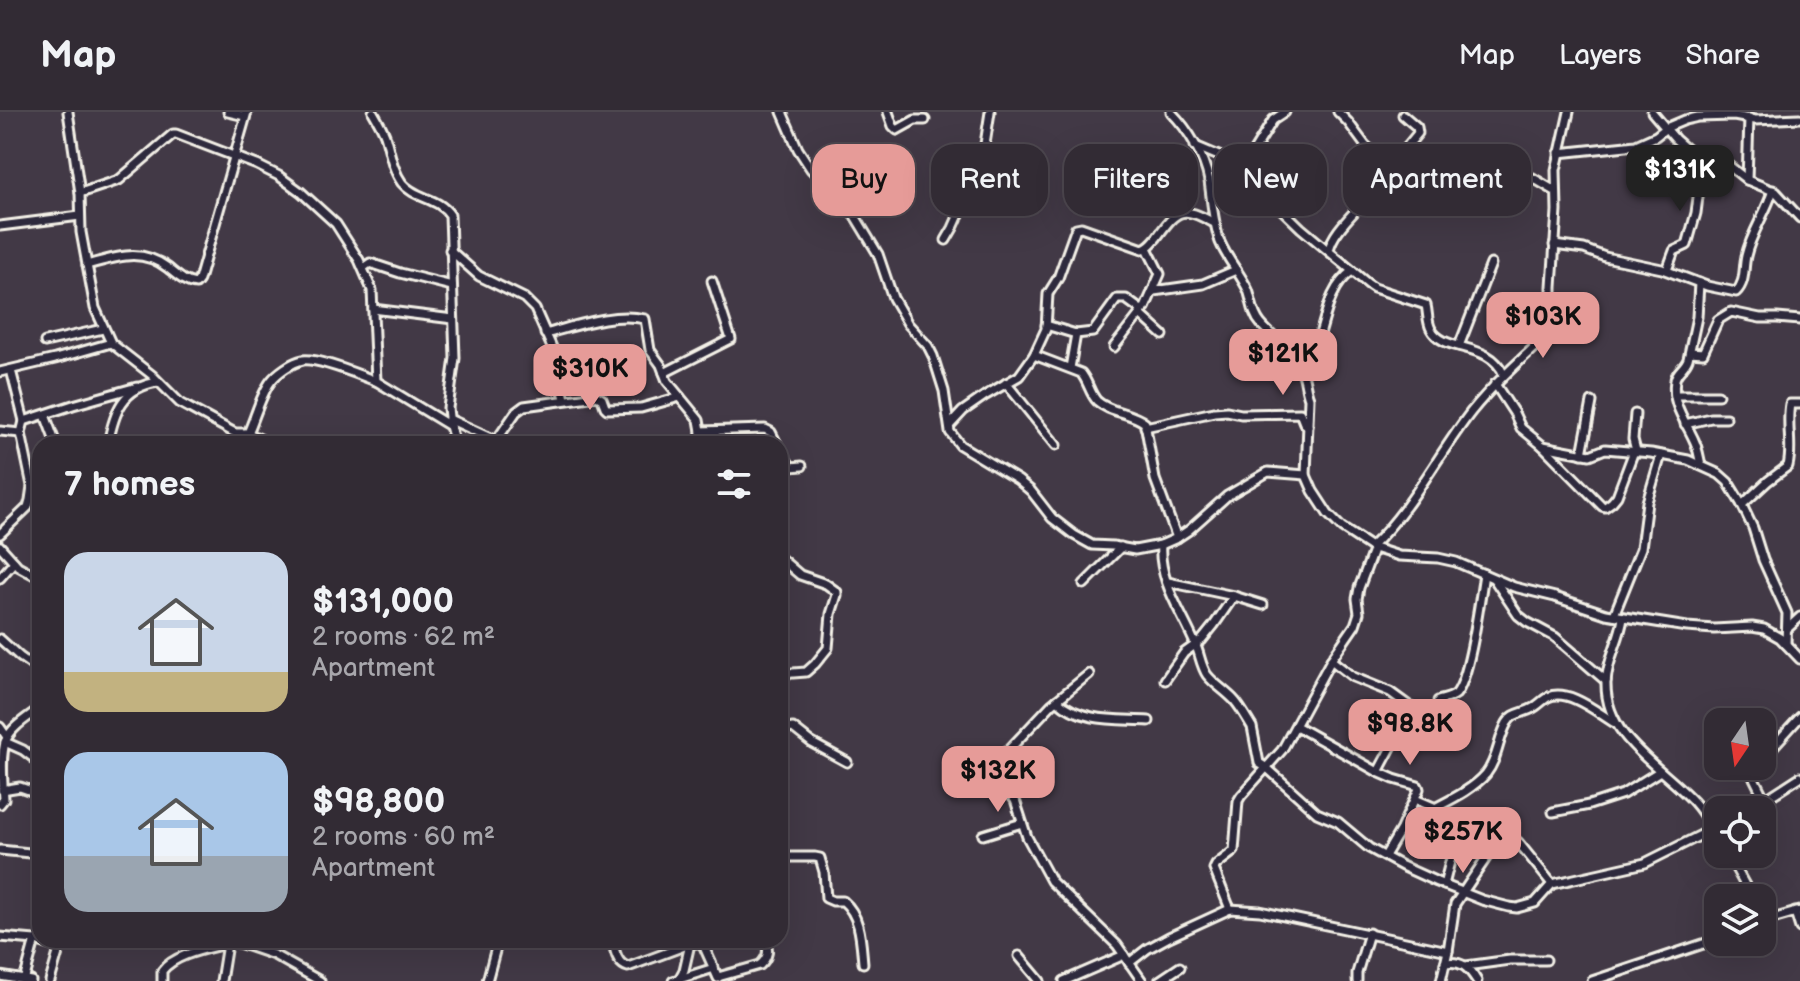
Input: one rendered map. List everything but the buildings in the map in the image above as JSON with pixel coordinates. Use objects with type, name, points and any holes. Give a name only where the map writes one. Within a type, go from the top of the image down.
[{"type":"street","points":[[68,112],[80,193],[81,232],[95,308],[111,343],[180,403],[231,432],[254,436]]},
{"type":"street","points":[[87,265],[138,255],[161,263],[185,281],[196,284],[246,114],[228,112]]},
{"type":"street","points":[[373,112],[384,132],[390,158],[401,181],[415,193],[433,200],[447,211],[450,219],[455,358],[448,408],[453,436]]},
{"type":"street","points":[[782,112],[798,149],[811,169],[855,216],[878,254],[893,298],[908,324],[928,346],[944,391],[950,432],[960,445],[1031,491],[1061,526],[1092,545],[1135,550],[1161,545],[1189,530],[1227,496],[1268,472],[1306,475]]},
{"type":"street","points":[[888,112],[897,130],[915,120],[925,120]]},
{"type":"street","points":[[946,240],[982,163],[990,112]]},
{"type":"street","points":[[1171,112],[1194,144]]},
{"type":"street","points":[[1258,144],[1273,120],[1285,112]]},
{"type":"street","points":[[1338,112],[1364,144]]},
{"type":"street","points":[[1230,909],[1214,869],[1234,851],[1238,801],[1282,750],[1331,660],[1358,619],[1359,588],[1373,547],[1393,525],[1495,384],[1541,341],[1551,325],[1557,211],[1555,191],[1559,153],[1569,112]]},
{"type":"street","points":[[1652,112],[1692,154],[1728,165],[1747,180],[1773,190],[1800,218]]},
{"type":"street","points":[[1403,115],[1417,127],[1418,133],[1408,144]]},
{"type":"street","points":[[1559,153],[1636,145],[1666,128],[1698,117],[1719,115],[1755,120],[1800,118]]},
{"type":"street","points":[[1747,180],[1749,118]]},
{"type":"street","points":[[80,193],[119,180],[173,134],[279,176],[318,207],[343,234],[363,268],[372,290],[376,381]]},
{"type":"street","points":[[1198,152],[1208,178],[1214,223],[1225,253],[1247,289],[1255,316],[1293,354],[1302,369],[1309,398],[1306,475],[1318,501],[1342,528],[1373,547],[1399,556],[1447,560],[1514,587],[1623,618],[1687,627],[1764,629],[1773,633],[1800,659]]},
{"type":"street","points":[[1667,270],[1674,251],[1686,246],[1696,213],[1699,189],[1713,161]]},
{"type":"street","points":[[1531,178],[1555,191]]},
{"type":"street","points":[[1554,245],[1584,249],[1605,257],[1667,270],[1730,292],[1739,290],[1751,240],[1773,190]]},
{"type":"street","points":[[1147,248],[1171,217],[1178,213],[1193,213],[1214,223]]},
{"type":"street","points":[[0,226],[80,216]]},
{"type":"street","points":[[1289,216],[1374,288],[1426,305],[1428,322],[1434,334],[1442,340],[1489,357],[1501,367],[1504,375]]},
{"type":"street","points":[[1329,250],[1334,237],[1352,216]]},
{"type":"street","points":[[950,425],[963,411],[1019,376],[1034,355],[1044,334],[1048,294],[1058,278],[1076,228],[1081,227],[1137,248],[1147,248]]},
{"type":"street","points":[[1114,347],[1142,312],[1160,273],[1147,248]]},
{"type":"street","points":[[450,250],[479,276],[524,298],[537,312],[557,361],[565,399]]},
{"type":"street","points":[[363,268],[370,263],[452,286]]},
{"type":"street","points":[[1459,346],[1491,264]]},
{"type":"street","points":[[1154,291],[1203,284],[1236,270]]},
{"type":"street","points":[[1302,369],[1314,350],[1335,290],[1352,271]]},
{"type":"street","points":[[664,373],[731,339],[712,281]]},
{"type":"street","points":[[1699,283],[1697,317],[1690,352],[1686,366],[1676,376],[1675,395],[1678,409],[1695,441],[1701,465]]},
{"type":"street","points":[[1046,325],[1076,334],[1093,332],[1117,299],[1126,299],[1163,335]]},
{"type":"street","points":[[373,309],[453,319]]},
{"type":"street","points":[[1690,352],[1703,353],[1718,320],[1731,312],[1760,318],[1800,320]]},
{"type":"street","points":[[545,334],[602,320],[646,320],[650,350],[667,381],[694,411],[699,420],[701,436]]},
{"type":"street","points":[[45,342],[103,329]]},
{"type":"street","points":[[1070,368],[1076,334]]},
{"type":"street","points":[[0,372],[111,343]]},
{"type":"street","points":[[1034,355],[1084,375],[1100,403],[1142,420],[1155,479],[1177,538]]},
{"type":"street","points":[[248,433],[268,384],[278,373],[303,360],[319,362],[376,381],[449,422],[481,436]]},
{"type":"street","points":[[11,370],[24,421],[21,433],[32,478]]},
{"type":"street","points":[[24,421],[158,382]]},
{"type":"street","points":[[1006,383],[1056,445]]},
{"type":"street","points":[[1495,384],[1521,428],[1605,507],[1617,496],[1635,451],[1635,414]]},
{"type":"street","points":[[110,436],[117,409],[137,387]]},
{"type":"street","points":[[1675,395],[1718,395]]},
{"type":"street","points":[[499,436],[519,408],[597,396],[606,408],[641,408],[680,397]]},
{"type":"street","points":[[1308,426],[1300,413],[1301,403],[1309,398]]},
{"type":"street","points":[[1582,454],[1592,402]]},
{"type":"street","points":[[1742,505],[1788,466],[1790,404],[1800,404]]},
{"type":"street","points":[[1145,427],[1214,412],[1300,413]]},
{"type":"street","points":[[45,415],[53,436]]},
{"type":"street","points":[[1685,424],[1726,418]]},
{"type":"street","points":[[701,431],[765,429],[773,436]]},
{"type":"street","points":[[0,431],[21,433]]},
{"type":"street","points":[[1543,446],[1592,455],[1605,449],[1661,455],[1701,465],[1723,477],[1753,528],[1763,560],[1787,613],[1786,644]]},
{"type":"street","points":[[1614,615],[1641,548],[1647,502],[1661,455]]},
{"type":"street","points":[[788,463],[791,467],[802,466]]},
{"type":"street","points":[[28,507],[32,498]]},
{"type":"street","points":[[0,534],[32,505]]},
{"type":"street","points":[[1161,545],[1177,610],[1209,677],[1235,701],[1249,722],[1258,761],[1317,813],[1338,822],[1369,848],[1402,866],[1445,885],[1517,908],[1535,903],[1552,884],[1645,863],[1704,837]]},
{"type":"street","points":[[0,546],[14,562],[32,573]]},
{"type":"street","points":[[1084,584],[1121,547]]},
{"type":"street","points":[[0,578],[14,562]]},
{"type":"street","points":[[788,565],[800,575],[830,586],[837,595],[830,619],[830,643],[825,652],[806,672],[788,673]]},
{"type":"street","points":[[1438,701],[1452,697],[1465,676],[1484,574]]},
{"type":"street","points":[[1493,578],[1518,615],[1567,646],[1606,681]]},
{"type":"street","points":[[1168,582],[1263,605]]},
{"type":"street","points":[[1165,680],[1184,653],[1202,640],[1234,596]]},
{"type":"street","points":[[1787,629],[1800,617]]},
{"type":"street","points":[[1616,725],[1606,681],[1623,618]]},
{"type":"street","points":[[0,639],[32,665]]},
{"type":"street","points":[[1331,660],[1353,677],[1390,692],[1412,708],[1412,715],[1378,772]]},
{"type":"street","points":[[1089,674],[1057,700],[991,768],[988,781],[1011,794],[1015,800],[1033,849],[1051,881],[1117,945],[1142,981]]},
{"type":"street","points":[[1435,808],[1486,773],[1512,716],[1533,708],[1549,697],[1558,696],[1580,701],[1616,725],[1704,815]]},
{"type":"street","points":[[1057,700],[1067,709],[1088,717],[1149,721]]},
{"type":"street","points":[[0,804],[4,799],[6,739],[32,714]]},
{"type":"street","points":[[1776,744],[1800,717]]},
{"type":"street","points":[[1296,726],[1378,772],[1418,786],[1415,799],[1385,856]]},
{"type":"street","points":[[0,727],[6,739],[32,757]]},
{"type":"street","points":[[788,729],[793,728],[812,743],[847,762]]},
{"type":"street","points":[[1553,812],[1623,794],[1660,771]]},
{"type":"street","points":[[1771,796],[1800,777]]},
{"type":"street","points":[[2,790],[20,787],[32,791]]},
{"type":"street","points":[[1415,799],[1462,820],[1445,885],[1455,904]]},
{"type":"street","points":[[983,835],[1022,823]]},
{"type":"street","points":[[1441,981],[1455,904],[1501,836],[1518,842],[1552,884]]},
{"type":"street","points":[[0,850],[32,853]]},
{"type":"street","points":[[788,857],[820,858],[826,898],[843,901],[854,914],[860,933],[863,963]]},
{"type":"street","points":[[1129,963],[1169,937],[1230,909],[1260,911],[1448,951]]},
{"type":"street","points":[[1776,918],[1798,912],[1800,928]]},
{"type":"street","points":[[1357,981],[1369,933]]},
{"type":"street","points":[[0,937],[32,940]]},
{"type":"street","points":[[1592,981],[1704,944]]},
{"type":"street","points":[[0,976],[26,980],[33,948]]},
{"type":"street","points":[[50,981],[58,948]]},
{"type":"street","points":[[162,981],[162,971],[169,963],[210,948]]},
{"type":"street","points":[[221,981],[231,948]]},
{"type":"street","points":[[252,948],[274,955],[320,981]]},
{"type":"street","points":[[487,981],[496,948]]},
{"type":"street","points":[[615,948],[617,958],[625,967],[679,948]]},
{"type":"street","points":[[677,980],[684,970],[689,948]]},
{"type":"street","points":[[705,948],[719,979],[760,965],[768,948]]},
{"type":"street","points":[[1064,981],[1083,978],[1124,955]]},
{"type":"street","points":[[1019,956],[1040,981]]},
{"type":"street","points":[[1466,966],[1510,960],[1546,960]]},
{"type":"street","points":[[1445,963],[1466,966],[1477,981]]},
{"type":"street","points":[[1159,981],[1180,967]]},
{"type":"street","points":[[677,980],[714,968]]}]
